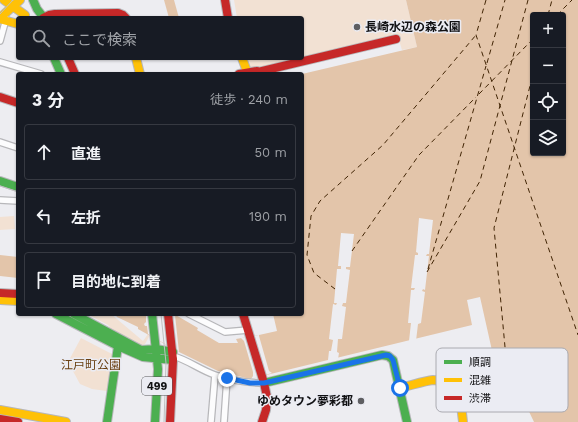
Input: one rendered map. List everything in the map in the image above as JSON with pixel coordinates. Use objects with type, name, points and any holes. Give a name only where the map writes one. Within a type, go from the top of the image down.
[{"type":"main road","points":[[33,0],[42,16]]},
{"type":"main road","points":[[225,0],[228,16]]},
{"type":"main road","points":[[230,0],[232,16]]},
{"type":"main road","points":[[2,1],[12,9],[26,16]]},
{"type":"main road","points":[[12,9],[37,9]]},
{"type":"main road","points":[[12,9],[16,19]]},
{"type":"main road","points":[[47,16],[55,14],[118,13],[124,16]]},
{"type":"main road","points":[[261,72],[396,39]]},
{"type":"main road","points":[[55,60],[60,72]]},
{"type":"main road","points":[[69,60],[75,72]]},
{"type":"main road","points":[[136,60],[140,72]]},
{"type":"main road","points":[[238,60],[242,72]]},
{"type":"main road","points":[[242,60],[243,72]]},
{"type":"main road","points":[[0,97],[16,102]]},
{"type":"main road","points":[[0,181],[16,186]]},
{"type":"main road","points":[[0,293],[16,294]]},
{"type":"main road","points":[[0,300],[16,301]]},
{"type":"main road","points":[[60,316],[143,357],[157,353]]},
{"type":"main road","points":[[78,316],[142,350],[172,354]]},
{"type":"main road","name":"499","points":[[152,316],[158,369],[155,422]]},
{"type":"main road","name":"499","points":[[168,316],[172,354],[170,422]]},
{"type":"main road","points":[[245,316],[267,397],[266,410],[262,422]]},
{"type":"main road","points":[[107,422],[118,346]]},
{"type":"main road","points":[[263,379],[386,355],[390,356],[393,360],[407,422]]},
{"type":"main road","points":[[400,388],[436,380]]},
{"type":"main road","points":[[0,410],[66,422]]},
{"type":"main road","points":[[461,412],[463,422]]},
{"type":"main road","points":[[0,419],[18,422]]},
{"type":"street","points":[[0,41],[12,9]]},
{"type":"street","points":[[0,62],[34,72]]},
{"type":"street","points":[[0,142],[16,147]]},
{"type":"street","points":[[0,200],[16,201]]},
{"type":"street","points":[[193,316],[225,332],[249,332]]},
{"type":"street","points":[[172,354],[215,375],[250,383],[263,379]]},
{"type":"street","points":[[211,422],[215,375]]},
{"type":"street","points":[[224,422],[227,378]]},
{"type":"green space","name":"長崎水辺の森公園","points":[[234,0],[406,0],[417,47],[402,50],[398,37],[304,58],[304,16],[237,16]]},
{"type":"green space","name":"長崎水辺の森公園","points":[[247,60],[296,60],[251,70]]},
{"type":"green space","points":[[14,216],[15,229],[0,230],[0,217]]},
{"type":"green space","points":[[91,316],[113,316],[143,341],[148,334],[147,326],[150,335],[145,344],[141,346],[113,331],[108,325]]},
{"type":"green space","name":"江戸町公園","points":[[81,338],[112,354],[107,391],[92,389],[80,384],[68,362]]},
{"type":"shaded area","points":[[164,0],[174,0],[178,16],[168,16]]},
{"type":"shaded area","points":[[406,0],[578,0],[578,422],[534,422],[529,412],[568,412],[568,348],[491,348],[480,297],[467,300],[472,325],[250,379],[218,371],[179,352],[138,329],[138,327],[116,316],[177,316],[219,343],[238,343],[236,339],[277,331],[273,316],[304,316],[304,74],[417,47]]},
{"type":"shaded area","points":[[0,255],[16,257],[16,278],[0,276]]},
{"type":"pier","points":[[419,218],[433,220],[429,254],[426,256],[429,256],[425,290],[423,289],[422,291],[425,292],[421,323],[418,324],[416,341],[409,341],[411,323],[408,323],[411,290],[414,290],[415,288],[411,288],[415,255],[418,255],[416,252]]},
{"type":"pier","points":[[341,233],[354,234],[350,267],[346,267],[346,269],[350,270],[346,303],[343,303],[342,306],[346,307],[342,339],[338,339],[338,359],[328,360],[329,351],[331,351],[333,340],[329,339],[333,304],[336,305],[337,303],[334,303],[337,269],[341,269],[341,266],[338,266]]},
{"type":"pier","points":[[146,316],[175,316],[179,352],[148,334],[147,326],[144,324],[146,322]]},
{"type":"pier","points":[[259,335],[269,371],[272,373],[251,379],[253,372],[244,341],[241,338]]},
{"type":"ferry route","points":[[486,0],[476,35],[578,335]]},
{"type":"ferry route","points":[[487,63],[505,0]]},
{"type":"ferry route","points":[[427,272],[480,181],[528,0]]},
{"type":"ferry route","points":[[549,12],[552,0]]},
{"type":"ferry route","points":[[560,12],[572,0]]},
{"type":"ferry route","points":[[335,289],[314,273],[307,255],[311,216],[320,201],[383,145],[476,35]]},
{"type":"ferry route","points":[[479,94],[530,42]]},
{"type":"ferry route","points":[[428,269],[486,66]]},
{"type":"ferry route","points":[[505,348],[494,228],[530,84]]},
{"type":"ferry route","points":[[352,251],[419,155],[476,97]]},
{"type":"tram line","points":[[0,14],[13,0]]},
{"type":"tram line","points":[[0,186],[16,191]]},
{"type":"tram line","points":[[161,316],[166,363],[164,422]]},
{"type":"traffic: fast","points":[[33,0],[42,16]]},
{"type":"traffic: fast","points":[[55,60],[60,72]]},
{"type":"traffic: fast","points":[[0,181],[16,186]]},
{"type":"traffic: fast","points":[[60,316],[143,357],[173,360]]},
{"type":"traffic: fast","points":[[78,316],[141,350],[156,349],[173,352]]},
{"type":"traffic: fast","points":[[152,316],[158,369],[155,422]]},
{"type":"traffic: fast","points":[[107,422],[118,346]]},
{"type":"traffic: fast","points":[[264,383],[382,355],[388,356],[393,360],[407,422]]},
{"type":"traffic: slow","points":[[4,0],[25,15]]},
{"type":"traffic: slow","points":[[0,18],[20,0]]},
{"type":"traffic: slow","points":[[0,19],[16,23]]},
{"type":"traffic: slow","points":[[136,60],[140,72]]},
{"type":"traffic: slow","points":[[243,60],[247,72]]},
{"type":"traffic: slow","points":[[0,300],[16,301]]},
{"type":"traffic: slow","points":[[399,388],[425,381],[436,380]]},
{"type":"traffic: slow","points":[[0,410],[66,422]]},
{"type":"traffic: slow","points":[[462,412],[463,422]]},
{"type":"traffic: jam","points":[[225,0],[228,16]]},
{"type":"traffic: jam","points":[[47,16],[55,14],[118,13],[124,16]]},
{"type":"traffic: jam","points":[[258,72],[396,39]]},
{"type":"traffic: jam","points":[[69,60],[74,72]]},
{"type":"traffic: jam","points":[[251,72],[258,72]]},
{"type":"traffic: jam","points":[[0,97],[16,102]]},
{"type":"traffic: jam","points":[[0,293],[16,294]]},
{"type":"traffic: jam","points":[[168,316],[173,360],[170,422]]},
{"type":"traffic: jam","points":[[244,316],[267,397],[266,410],[262,422]]},
{"type":"traffic: jam","points":[[0,419],[18,422]]},
{"type":"place","name":"長崎水辺の森公園","points":[[357,27]]},
{"type":"place","name":"ゆめタウン夢彩都","points":[[361,401]]},
{"type":"route","points":[[227,378],[250,383],[264,383],[388,355],[393,360],[400,388]]}]
